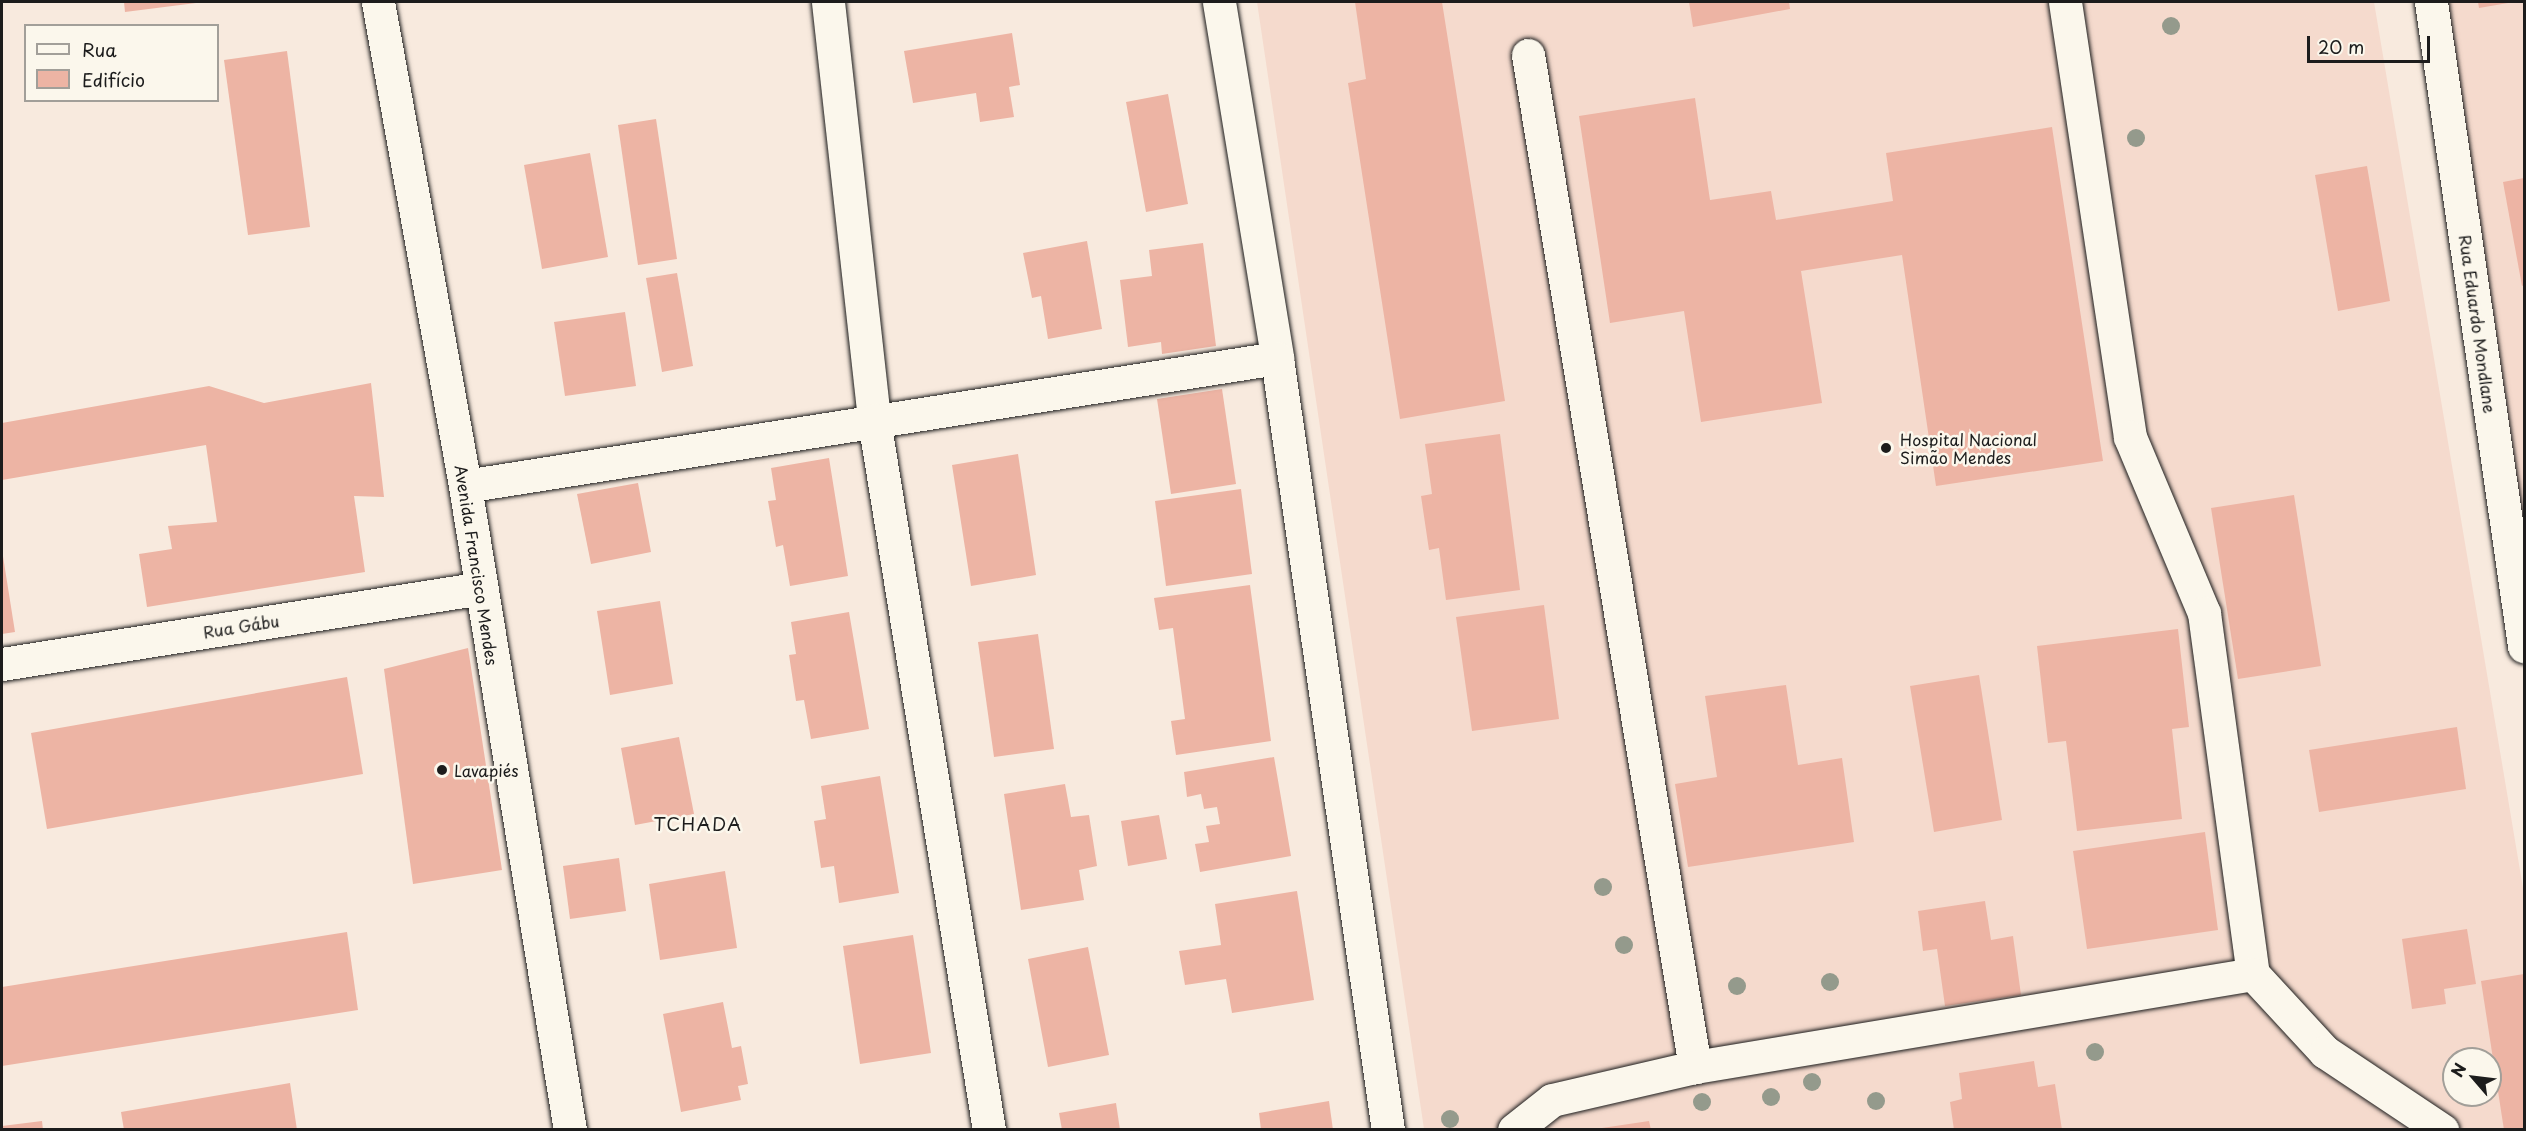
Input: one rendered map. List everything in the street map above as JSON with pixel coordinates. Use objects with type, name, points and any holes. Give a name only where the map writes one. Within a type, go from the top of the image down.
[{"type":"street","name":"Avenida Francisco Mendes","points":[[378,2],[465,486],[570,1130]]},
{"type":"street","points":[[828,2],[874,420],[989,1130]]},
{"type":"street","points":[[1219,2],[1277,358],[1388,1130]]},
{"type":"street","points":[[2065,2],[2130,437],[2204,613],[2253,974],[2325,1052],[2442,1130]]},
{"type":"street","name":"Rua Eduardo Mondlane","points":[[2431,2],[2524,646]]},
{"type":"street","points":[[1528,55],[1695,1067]]},
{"type":"street","points":[[465,486],[1277,358]]},
{"type":"street","name":"Rua Gábu","points":[[2,664],[481,588]]},
{"type":"street","points":[[1514,1130],[1552,1100],[1695,1067],[2253,974]]},
{"type":"shaded area","name":"Hospital Nacional Simão Mendes","points":[[1257,2],[2374,2],[2524,894],[2524,1129],[1424,1129]]},
{"type":"shaded area","points":[[2431,2],[2524,2],[2524,646]]},
{"type":"building","points":[[124,2],[196,2],[196,3],[125,12]]},
{"type":"building","points":[[1355,2],[1442,2],[1505,401],[1400,419],[1348,83],[1366,79]]},
{"type":"building","points":[[1689,2],[1789,2],[1790,9],[1693,27]]},
{"type":"building","points":[[2478,2],[2508,2],[2508,3],[2479,8]]},
{"type":"building","points":[[1012,33],[1020,85],[1009,87],[1014,117],[980,122],[976,93],[913,103],[904,51]]},
{"type":"building","points":[[287,51],[310,227],[248,235],[224,60]]},
{"type":"building","points":[[1168,94],[1188,204],[1146,212],[1126,102]]},
{"type":"building","name":"Hospital Nacional Simão Mendes","points":[[1695,98],[1710,200],[1771,191],[1776,220],[1893,201],[1886,153],[2052,127],[2103,461],[1936,486],[1902,255],[1801,271],[1822,403],[1701,422],[1684,311],[1610,323],[1579,116]]},
{"type":"building","points":[[656,119],[677,259],[638,265],[618,125]]},
{"type":"building","points":[[590,153],[608,257],[542,269],[524,165]]},
{"type":"building","points":[[2367,166],[2390,301],[2338,311],[2315,175]]},
{"type":"building","points":[[2524,178],[2524,285],[2522,286],[2503,182]]},
{"type":"building","points":[[1087,241],[1102,329],[1048,339],[1041,296],[1032,298],[1023,253]]},
{"type":"building","points":[[1203,243],[1216,346],[1162,354],[1161,342],[1128,347],[1120,280],[1152,276],[1149,250]]},
{"type":"building","points":[[677,273],[693,366],[662,372],[646,278]]},
{"type":"building","points":[[625,312],[636,386],[565,396],[554,322]]},
{"type":"building","points":[[371,383],[384,497],[354,496],[365,572],[147,607],[139,554],[172,549],[168,526],[217,522],[206,445],[2,480],[2,423],[209,386],[264,403]]},
{"type":"building","points":[[1222,389],[1236,484],[1171,494],[1157,399]]},
{"type":"building","points":[[1500,434],[1520,590],[1446,600],[1439,548],[1429,550],[1421,496],[1432,494],[1425,444]]},
{"type":"building","points":[[1018,454],[1036,575],[971,586],[952,465]]},
{"type":"building","points":[[829,458],[848,576],[790,586],[783,545],[776,547],[768,501],[776,500],[771,468]]},
{"type":"building","points":[[638,483],[651,552],[591,564],[577,494]]},
{"type":"building","points":[[1241,489],[1252,574],[1166,586],[1155,501]]},
{"type":"building","points":[[2294,495],[2321,666],[2238,679],[2211,508]]},
{"type":"building","points":[[2,550],[15,632],[2,634]]},
{"type":"building","points":[[1250,585],[1271,741],[1176,755],[1171,721],[1185,719],[1173,628],[1159,630],[1154,598]]},
{"type":"building","points":[[660,601],[673,684],[610,695],[597,611]]},
{"type":"building","points":[[1544,605],[1559,719],[1472,731],[1456,617]]},
{"type":"building","points":[[849,612],[869,729],[811,739],[804,700],[796,701],[789,655],[796,654],[791,622]]},
{"type":"building","points":[[2178,629],[2189,727],[2172,729],[2182,819],[2077,831],[2066,741],[2048,743],[2037,646]]},
{"type":"building","points":[[1038,634],[1054,749],[994,757],[978,642]]},
{"type":"building","name":"Lavapiés","points":[[468,648],[502,870],[413,884],[384,669]]},
{"type":"building","points":[[1979,675],[2002,820],[1934,832],[1910,686]]},
{"type":"building","points":[[347,677],[363,774],[47,829],[31,733]]},
{"type":"building","points":[[1786,685],[1798,765],[1842,758],[1854,842],[1688,867],[1675,784],[1717,777],[1705,696]]},
{"type":"building","points":[[2457,727],[2466,789],[2319,812],[2309,750]]},
{"type":"building","points":[[679,737],[694,814],[635,825],[621,748]]},
{"type":"building","points":[[1274,757],[1291,856],[1200,872],[1195,844],[1209,842],[1206,826],[1220,824],[1217,807],[1204,809],[1201,794],[1187,797],[1184,772]]},
{"type":"building","points":[[880,776],[899,893],[839,903],[834,866],[821,868],[814,821],[826,819],[821,786]]},
{"type":"building","points":[[1065,784],[1071,817],[1089,815],[1097,866],[1079,870],[1084,900],[1021,910],[1004,794]]},
{"type":"building","points":[[1159,815],[1167,859],[1128,866],[1121,821]]},
{"type":"building","points":[[2205,832],[2218,930],[2087,949],[2073,851]]},
{"type":"building","points":[[619,858],[626,911],[570,919],[563,866]]},
{"type":"building","points":[[725,871],[737,948],[660,960],[649,884]]},
{"type":"building","points":[[1297,891],[1314,1000],[1232,1013],[1226,979],[1185,985],[1179,951],[1221,945],[1215,904]]},
{"type":"building","points":[[1985,901],[1991,940],[2013,936],[2021,995],[1945,1006],[1937,949],[1923,951],[1918,911]]},
{"type":"building","points":[[2467,929],[2476,984],[2444,989],[2446,1004],[2412,1009],[2402,939]]},
{"type":"building","points":[[347,932],[358,1010],[2,1066],[2,987]]},
{"type":"building","points":[[913,935],[931,1053],[860,1064],[843,946]]},
{"type":"building","points":[[1088,947],[1109,1055],[1048,1067],[1028,959]]},
{"type":"building","points":[[2524,974],[2524,1130],[2504,1130],[2500,1107],[2502,1047],[2491,1047],[2481,981]]},
{"type":"building","points":[[723,1002],[732,1048],[741,1046],[748,1084],[738,1086],[741,1100],[681,1112],[663,1014]]},
{"type":"building","points":[[2034,1061],[2038,1087],[2055,1084],[2062,1130],[1954,1130],[1950,1102],[1962,1099],[1959,1073]]},
{"type":"building","points":[[290,1083],[297,1130],[124,1130],[121,1112]]},
{"type":"building","points":[[1329,1101],[1333,1130],[1261,1130],[1259,1113]]},
{"type":"building","points":[[1116,1103],[1120,1130],[1062,1130],[1059,1113]]},
{"type":"building","points":[[42,1121],[43,1130],[2,1130],[2,1126]]},
{"type":"building","points":[[1649,1121],[1651,1130],[1602,1130],[1602,1128]]},
{"type":"place","name":"Hospital Nacional Simão Mendes","points":[[1886,448]]},
{"type":"place","name":"Lavapiés","points":[[442,770]]},
{"type":"district","name":"TCHADA","points":[[698,824]]}]
